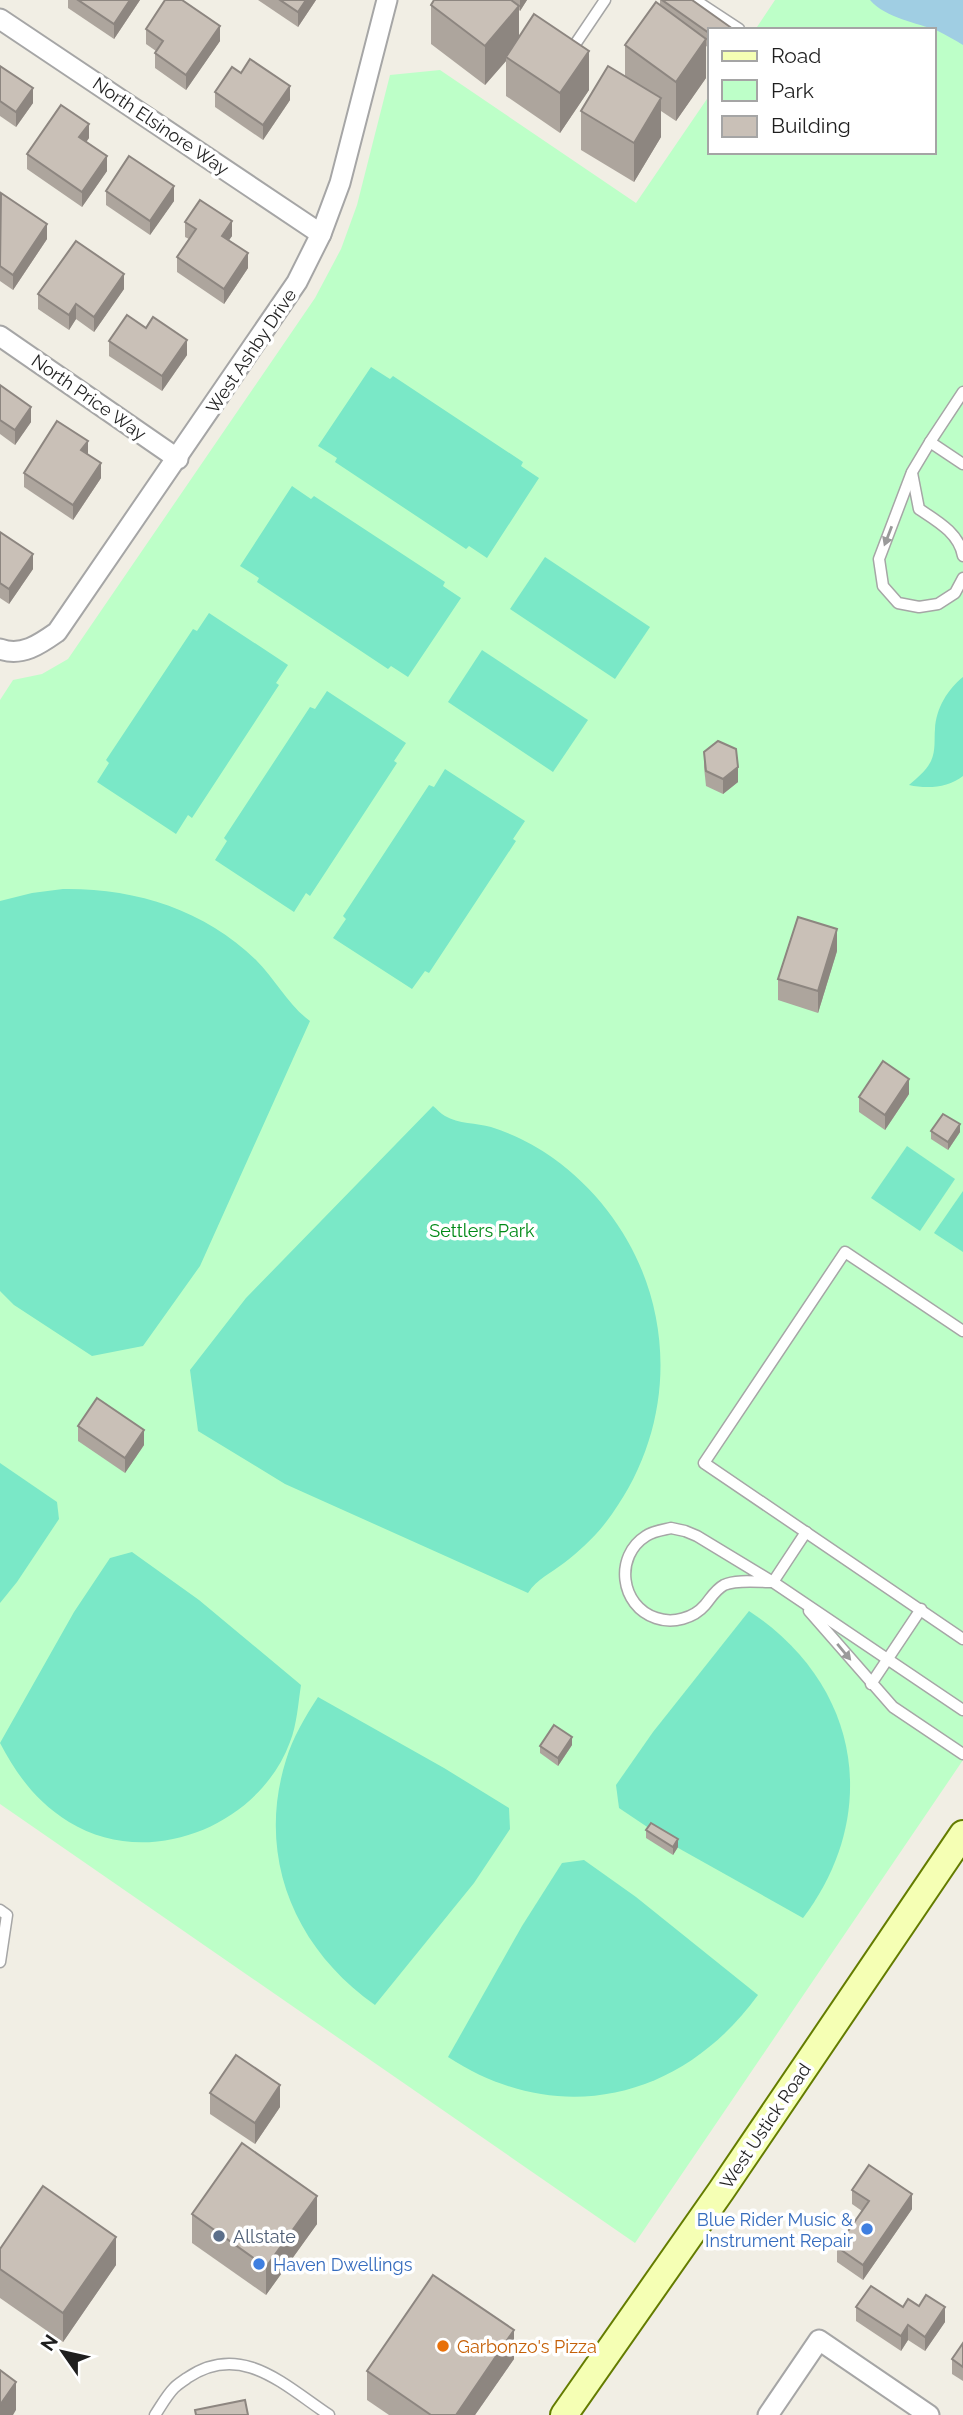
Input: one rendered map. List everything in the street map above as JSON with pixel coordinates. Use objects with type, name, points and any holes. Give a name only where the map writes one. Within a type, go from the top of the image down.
[{"type":"main road","name":"West Ustick Road","points":[[564,2415],[721,2191],[963,1834]]},
{"type":"street","name":"West Ashby Drive","points":[[0,649],[23,651],[57,632],[298,282],[321,234],[340,183],[387,0]]},
{"type":"street","name":"North Elsinore Way","points":[[0,19],[321,234]]},
{"type":"street","name":"North Price Way","points":[[0,336],[178,459]]},
{"type":"street","points":[[768,2415],[819,2340],[929,2415]]},
{"type":"lane","points":[[576,43],[605,0]]},
{"type":"lane","points":[[695,0],[737,28]]},
{"type":"lane","points":[[963,392],[912,472],[879,559],[883,586],[898,603],[919,607],[938,604],[955,593],[963,578]]},
{"type":"lane","points":[[930,442],[963,464]]},
{"type":"lane","points":[[912,472],[919,509],[948,529],[961,547],[963,556]]},
{"type":"lane","points":[[963,1331],[845,1252],[704,1463],[963,1639]]},
{"type":"lane","points":[[773,1582],[726,1584],[694,1614],[669,1621],[657,1619],[635,1604],[628,1593],[625,1567],[629,1554],[646,1535],[671,1528],[685,1531],[773,1582],[963,1710]]},
{"type":"lane","points":[[773,1582],[806,1532]]},
{"type":"lane","points":[[800,1600],[893,1707],[963,1754]]},
{"type":"lane","points":[[871,1684],[921,1609]]},
{"type":"lane","points":[[0,1910],[7,1915],[0,1962]]},
{"type":"lane","points":[[155,2415],[174,2387],[201,2368],[220,2362],[248,2365],[262,2371],[329,2415]]},
{"type":"green space","name":"Settlers Park","points":[[775,0],[963,0],[963,1760],[635,2243],[0,1804],[0,700],[13,680],[42,674],[68,659],[315,298],[341,249],[357,205],[390,75],[440,70],[636,203],[708,97],[708,154],[935,154],[935,28],[756,28]]},
{"type":"green space","points":[[371,367],[390,379],[393,376],[523,462],[521,466],[539,478],[487,558],[469,546],[466,549],[335,462],[337,458],[318,446]]},
{"type":"green space","points":[[292,486],[311,499],[314,496],[445,582],[443,586],[461,598],[408,677],[391,666],[388,669],[257,582],[259,578],[240,566]]},
{"type":"green space","points":[[545,557],[650,627],[615,679],[510,609]]},
{"type":"green space","points":[[209,613],[288,665],[276,683],[279,685],[192,818],[188,815],[176,834],[97,782],[109,763],[106,760],[193,629],[197,631]]},
{"type":"green space","points":[[482,650],[588,720],[553,772],[448,702]]},
{"type":"green space","points":[[963,677],[963,776],[951,783],[937,786],[909,785],[931,761],[940,706],[952,687]]},
{"type":"green space","points":[[327,691],[406,743],[394,761],[397,763],[310,896],[306,893],[294,912],[215,860],[227,841],[224,838],[310,707],[315,709]]},
{"type":"green space","points":[[445,769],[525,821],[513,839],[516,841],[429,973],[425,971],[412,989],[333,938],[346,919],[343,916],[429,785],[434,787]]},
{"type":"green space","points":[[63,889],[116,892],[142,898],[167,905],[214,927],[256,960],[295,1008],[310,1021],[200,1266],[143,1346],[92,1356],[14,1305],[0,1291],[0,901]]},
{"type":"green space","points":[[433,1106],[450,1119],[491,1127],[531,1144],[553,1158],[592,1193],[623,1233],[645,1277],[657,1324],[660,1373],[654,1421],[638,1469],[612,1514],[596,1534],[528,1593],[285,1484],[198,1431],[190,1370],[246,1298]]},
{"type":"green space","points":[[907,1146],[955,1179],[920,1231],[871,1198]]},
{"type":"green space","points":[[963,1191],[963,1252],[934,1233]]},
{"type":"green space","points":[[0,1463],[57,1502],[59,1519],[0,1603]]},
{"type":"green space","points":[[132,1552],[199,1600],[301,1685],[290,1742],[275,1772],[253,1797],[227,1817],[198,1832],[165,1840],[132,1842],[100,1836],[69,1822],[47,1806],[29,1788],[0,1743],[74,1612],[110,1558]]},
{"type":"green space","points":[[749,1611],[786,1641],[815,1675],[836,1713],[847,1752],[850,1794],[844,1836],[828,1878],[803,1918],[680,1849],[619,1808],[616,1785],[653,1732]]},
{"type":"green space","points":[[318,1697],[509,1808],[510,1829],[474,1883],[375,2005],[347,1982],[323,1956],[303,1928],[289,1897],[280,1865],[276,1831],[278,1796],[286,1760],[300,1727]]},
{"type":"green space","points":[[584,1860],[636,1897],[758,1995],[727,2031],[693,2059],[656,2080],[616,2092],[574,2097],[532,2092],[490,2079],[448,2057],[522,1926],[562,1863]]},
{"type":"water","points":[[870,0],[963,0],[963,45],[935,28],[893,16]]},
{"type":"building","points":[[78,0],[130,0],[114,24]]},
{"type":"building","points":[[165,0],[182,0],[220,26],[186,75],[155,53],[163,41],[146,29]]},
{"type":"building","points":[[280,0],[306,0],[298,12]]},
{"type":"building","points":[[434,0],[511,0],[519,6],[485,46],[431,5]]},
{"type":"building","points":[[662,0],[692,0],[732,28],[708,28],[708,32]]},
{"type":"building","points":[[656,2],[706,39],[676,82],[625,45]]},
{"type":"building","points":[[534,14],[589,51],[560,93],[506,57]]},
{"type":"building","points":[[250,59],[290,86],[263,125],[215,92],[232,67],[241,73]]},
{"type":"building","points":[[0,66],[33,88],[16,112],[0,101]]},
{"type":"building","points":[[608,66],[661,98],[634,143],[581,111]]},
{"type":"building","points":[[61,105],[89,124],[79,137],[107,156],[82,192],[27,154]]},
{"type":"building","points":[[129,156],[174,186],[150,221],[106,191]]},
{"type":"building","points":[[1,193],[47,224],[13,275],[0,266]]},
{"type":"building","points":[[200,200],[232,221],[222,236],[248,253],[224,289],[177,257],[196,229],[185,222]]},
{"type":"building","points":[[76,241],[124,274],[94,317],[76,304],[69,315],[38,294]]},
{"type":"building","points":[[127,315],[146,328],[153,317],[187,340],[162,376],[109,341]]},
{"type":"building","points":[[0,385],[31,407],[15,430],[0,420]]},
{"type":"building","points":[[57,421],[88,441],[81,450],[101,463],[73,505],[24,473]]},
{"type":"building","points":[[0,532],[33,554],[9,589],[0,583]]},
{"type":"building","points":[[718,741],[736,749],[738,767],[723,779],[706,771],[704,752]]},
{"type":"building","points":[[798,917],[837,929],[818,991],[778,979]]},
{"type":"building","points":[[883,1061],[909,1079],[885,1115],[859,1097]]},
{"type":"building","points":[[943,1114],[960,1124],[948,1142],[931,1131]]},
{"type":"building","points":[[97,1398],[144,1430],[125,1458],[78,1426]]},
{"type":"building","points":[[554,1725],[572,1737],[558,1758],[540,1746]]},
{"type":"building","points":[[651,1823],[678,1839],[673,1847],[646,1830]]},
{"type":"building","points":[[236,2055],[280,2085],[255,2123],[210,2093]]},
{"type":"building","points":[[242,2143],[317,2196],[266,2267],[192,2214]]},
{"type":"building","points":[[869,2165],[912,2194],[863,2265],[837,2247],[869,2201],[852,2190]]},
{"type":"building","points":[[43,2186],[116,2237],[63,2313],[0,2269],[0,2249]]},
{"type":"building","points":[[433,2275],[514,2330],[456,2415],[431,2415],[367,2371]]},
{"type":"building","points":[[871,2286],[903,2307],[908,2299],[919,2306],[926,2295],[945,2307],[925,2337],[908,2325],[901,2336],[856,2307]]},
{"type":"building","points":[[963,2343],[963,2367],[952,2359]]},
{"type":"building","points":[[0,2370],[16,2382],[0,2405]]},
{"type":"building","points":[[245,2400],[248,2415],[196,2415],[195,2410]]},
{"type":"place","name":"Blue Rider Music & Instrument Repair","points":[[867,2229]]},
{"type":"place","name":"Allstate","points":[[219,2236]]},
{"type":"place","name":"Haven Dwellings","points":[[259,2264]]},
{"type":"place","name":"Garbonzo's Pizza","points":[[443,2346]]}]
